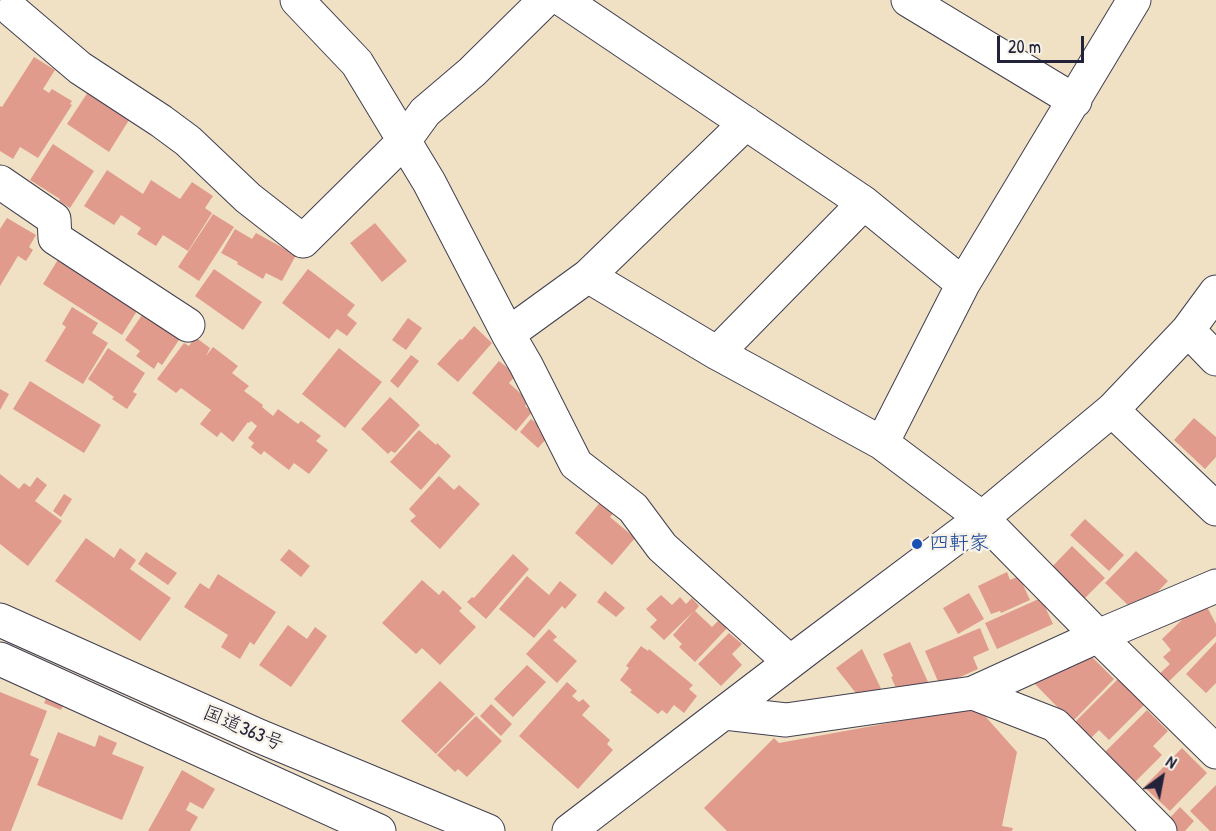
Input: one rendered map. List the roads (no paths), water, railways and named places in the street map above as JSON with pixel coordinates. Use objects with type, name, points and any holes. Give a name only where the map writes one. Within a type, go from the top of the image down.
[{"type":"main road","points":[[297,0],[357,63],[429,182],[576,464],[633,508],[662,547],[790,663]]},
{"type":"main road","points":[[11,15],[80,68],[188,141],[248,198],[303,241],[404,141],[425,112],[472,72],[544,0]]},
{"type":"main road","points":[[563,0],[864,203],[963,284]]},
{"type":"main road","points":[[908,0],[1075,101]]},
{"type":"main road","points":[[882,443],[963,284],[1134,0]]},
{"type":"main road","points":[[508,334],[588,276],[746,123]]},
{"type":"main road","points":[[0,182],[54,219],[55,238],[188,325]]},
{"type":"main road","points":[[717,353],[864,203]]},
{"type":"main road","points":[[588,276],[717,353],[882,443],[982,518],[1216,752]]},
{"type":"main road","points":[[570,831],[982,518],[1112,410],[1188,330],[1216,292]]},
{"type":"main road","points":[[1188,330],[1216,359]]},
{"type":"main road","points":[[1112,410],[1216,509]]},
{"type":"main road","points":[[725,712],[786,720],[973,693],[1216,586]]},
{"type":"main road","name":"国道363号","points":[[0,620],[259,736],[488,831]]},
{"type":"main road","name":"国道363号","points":[[0,659],[379,831]]},
{"type":"main road","points":[[973,693],[1055,724],[1160,831]]},
{"type":"place","name":"四軒家","points":[[917,544]]}]
